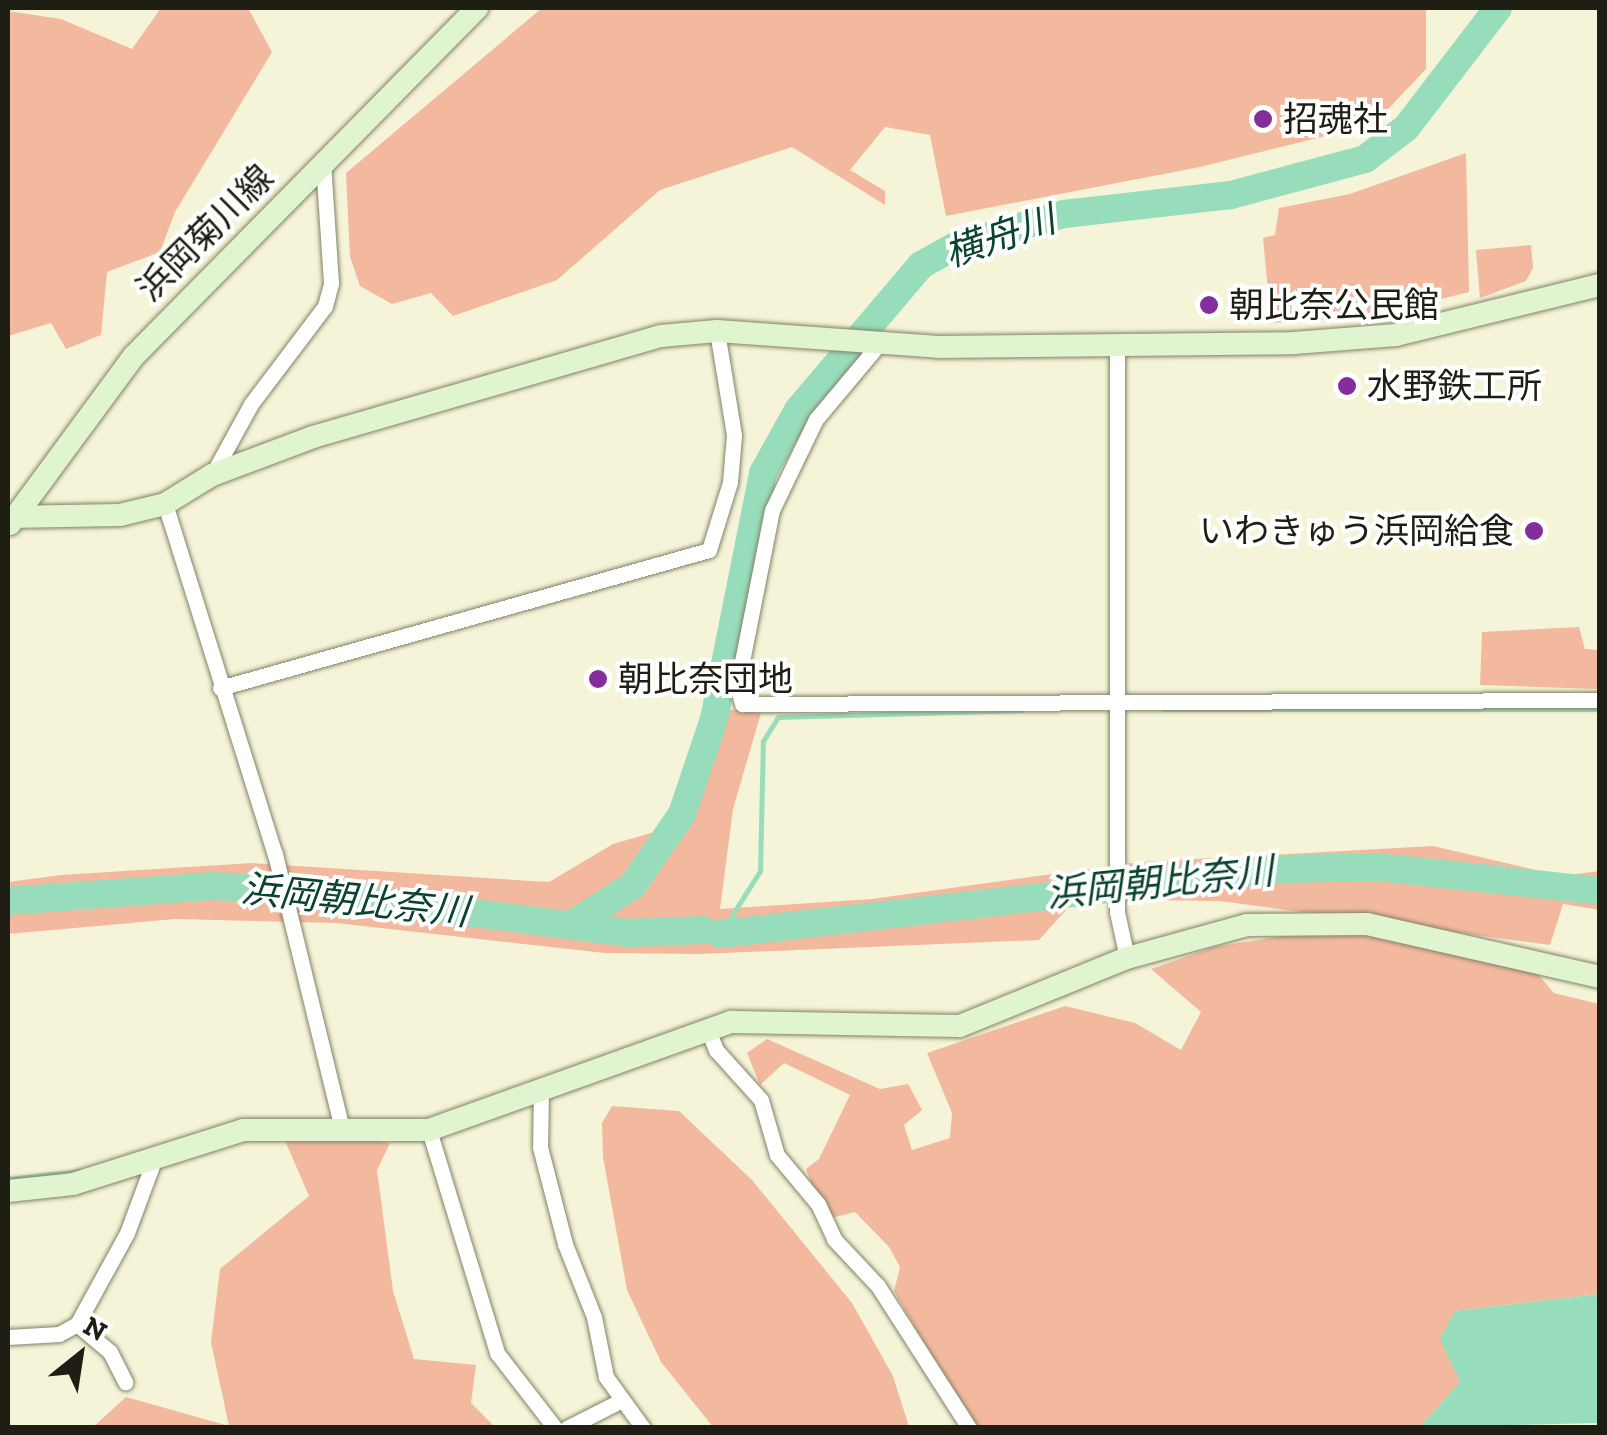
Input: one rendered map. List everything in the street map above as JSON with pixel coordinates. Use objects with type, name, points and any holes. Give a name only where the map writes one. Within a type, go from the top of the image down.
[{"type":"street","name":"浜岡菊川線","points":[[11,520],[72,432],[134,356],[477,8]]},
{"type":"street","points":[[212,475],[251,404],[325,306],[331,283],[323,164]]},
{"type":"street","points":[[11,520],[120,515],[165,504],[212,475],[605,348],[717,331],[879,344],[1294,343],[1396,335],[1600,285]]},
{"type":"street","points":[[220,688],[709,550],[730,482],[734,435],[717,331]]},
{"type":"street","points":[[879,344],[816,419],[772,510],[737,686],[742,704],[1118,706],[1600,700]]},
{"type":"street","points":[[1117,344],[1117,912],[1126,958]]},
{"type":"street","points":[[165,504],[220,688],[276,854],[342,1128]]},
{"type":"street","points":[[8,1192],[153,1163],[243,1130],[429,1130],[708,1030],[780,1020],[960,1026],[1126,958],[1247,925],[1366,924],[1600,977]]},
{"type":"street","points":[[708,1030],[716,1050],[761,1100],[777,1154],[818,1204],[834,1239],[878,1286],[969,1428]]},
{"type":"street","points":[[541,1092],[540,1146],[565,1244],[594,1317],[606,1377],[644,1428]]},
{"type":"street","points":[[429,1130],[498,1353],[511,1379],[555,1428]]},
{"type":"street","points":[[8,1336],[59,1334],[77,1324],[127,1233],[153,1163]]},
{"type":"street","points":[[77,1324],[110,1352],[125,1382]]},
{"type":"street","points":[[567,1428],[622,1400]]},
{"type":"shaded area","points":[[161,8],[248,8],[272,52],[175,212],[160,252],[107,272],[101,335],[66,349],[51,323],[8,336],[8,11],[61,19],[132,49]]},
{"type":"shaded area","points":[[542,8],[1426,8],[1426,69],[1374,124],[1200,167],[946,216],[930,135],[885,127],[850,170],[885,191],[885,205],[792,147],[660,190],[557,280],[453,316],[431,293],[392,304],[360,286],[350,257],[346,173]]},
{"type":"shaded area","points":[[1466,153],[1469,292],[1373,316],[1271,323],[1263,238],[1275,235],[1279,208],[1350,194]]},
{"type":"shaded area","points":[[1531,245],[1533,268],[1526,281],[1480,298],[1476,250]]},
{"type":"shaded area","points":[[1579,627],[1585,649],[1599,650],[1599,689],[1480,685],[1482,632]]},
{"type":"shaded area","points":[[724,709],[761,713],[733,809],[720,909],[872,899],[1140,862],[1433,846],[1561,876],[1599,871],[1600,910],[1563,904],[1550,945],[1220,901],[1076,899],[1039,940],[700,954],[605,953],[336,923],[175,919],[8,934],[8,882],[61,875],[252,863],[549,882],[613,844],[668,828]]},
{"type":"shaded area","points":[[1320,930],[1522,956],[1554,993],[1599,1004],[1599,1294],[1455,1311],[1460,1382],[1420,1427],[973,1427],[894,1291],[900,1267],[889,1247],[855,1212],[831,1218],[811,1183],[806,1169],[819,1159],[850,1095],[784,1063],[760,1085],[747,1053],[767,1039],[880,1089],[908,1084],[922,1110],[904,1125],[912,1150],[950,1138],[952,1113],[927,1053],[1065,1006],[1135,1023],[1181,1050],[1201,1012],[1151,969],[1214,947]]},
{"type":"shaded area","points":[[612,1106],[679,1111],[752,1180],[852,1303],[893,1376],[909,1427],[713,1427],[661,1362],[627,1290],[603,1157],[602,1123]]},
{"type":"shaded area","points":[[337,1135],[390,1143],[377,1170],[393,1291],[414,1359],[476,1365],[471,1403],[495,1427],[92,1428],[126,1397],[229,1426],[211,1342],[220,1269],[309,1196],[283,1136]]},
{"type":"shaded area","points":[[1599,1294],[1599,1423],[1420,1427],[1460,1382],[1440,1339],[1455,1311]]},
{"type":"waterway","name":"横舟川","points":[[569,926],[632,886],[682,814],[714,719],[763,473],[798,410],[921,265],[959,244],[1064,214],[1231,195],[1365,159],[1406,128],[1498,8]]},
{"type":"waterway","points":[[1163,709],[1600,709]]},
{"type":"waterway","points":[[703,930],[720,934],[760,871],[763,741],[778,717],[1022,710]]},
{"type":"waterway","name":"浜岡朝比奈川","points":[[720,934],[1282,869],[1377,867],[1600,891]]},
{"type":"waterway","name":"浜岡朝比奈川","points":[[8,901],[210,886],[294,890],[628,933],[703,930]]},
{"type":"waterway","points":[[8,1179],[80,1171]]},
{"type":"place","name":"招魂社","points":[[1263,119]]},
{"type":"place","name":"朝比奈公民館","points":[[1209,305]]},
{"type":"place","name":"水野鉄工所","points":[[1347,386]]},
{"type":"place","name":"いわきゅう浜岡給食","points":[[1534,531]]},
{"type":"place","name":"朝比奈団地","points":[[598,679]]}]
